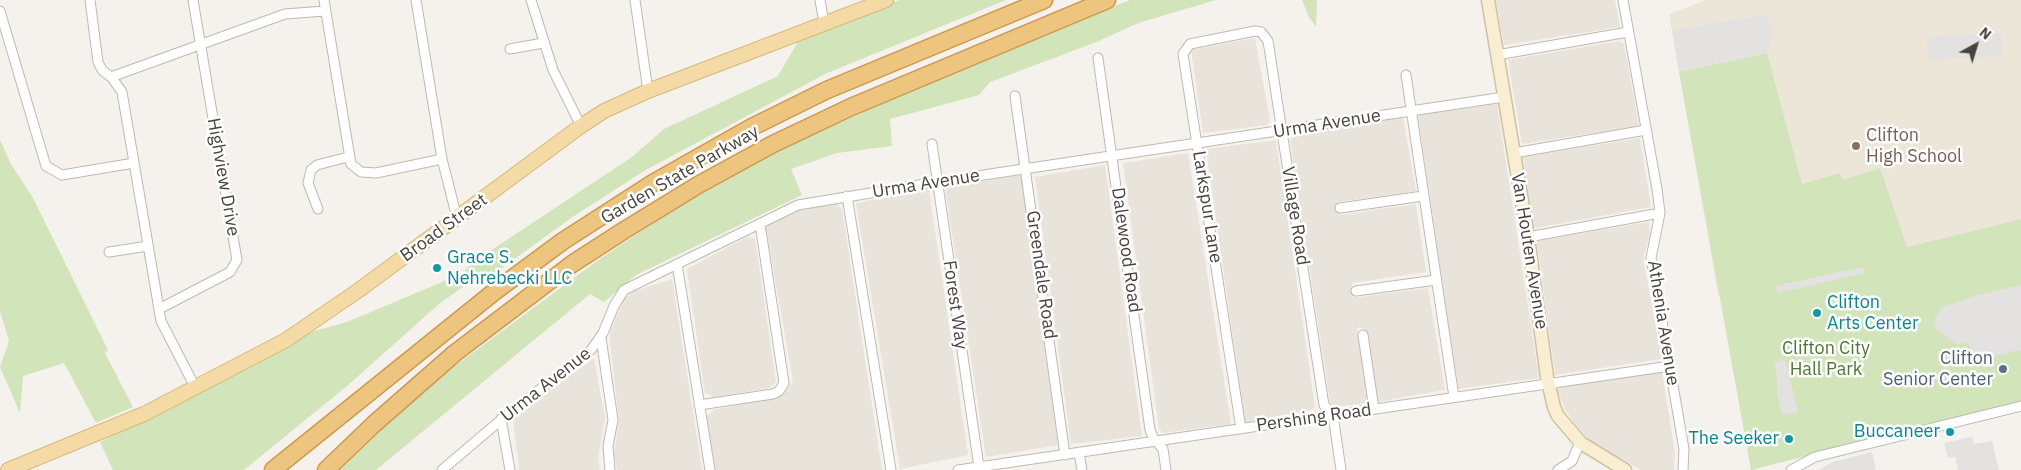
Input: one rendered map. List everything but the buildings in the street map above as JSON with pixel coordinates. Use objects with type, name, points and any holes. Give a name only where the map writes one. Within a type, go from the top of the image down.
[{"type":"highway","name":"Garden State Parkway","points":[[273,470],[408,359],[501,286],[563,241],[653,183],[752,128],[827,90],[1044,0]]},
{"type":"highway","name":"Garden State Parkway","points":[[326,470],[426,377],[488,326],[572,264],[648,215],[773,144],[851,106],[1107,0]]},
{"type":"main road","name":"Broad Street","points":[[8,470],[107,430],[195,388],[293,336],[457,218],[580,126],[604,111],[648,91],[886,0]]},
{"type":"main road","name":"Van Houten Avenue","points":[[1488,0],[1528,236],[1548,382],[1558,416],[1580,442],[1625,470]]},
{"type":"street","points":[[90,0],[98,62],[102,70],[111,76],[122,92],[159,309],[164,328],[195,388]]},
{"type":"street","name":"Highview Drive","points":[[159,309],[230,272],[236,264],[193,0]]},
{"type":"street","points":[[324,0],[348,157],[355,168],[369,173],[442,159]]},
{"type":"street","points":[[416,0],[442,159],[457,218]]},
{"type":"street","points":[[531,0],[543,43],[561,89],[580,126]]},
{"type":"street","points":[[635,0],[648,91]]},
{"type":"street","points":[[820,0],[824,23]]},
{"type":"street","name":"Athenia Avenue","points":[[1623,0],[1660,213],[1651,258],[1684,449],[1683,470]]},
{"type":"street","points":[[0,11],[46,166],[62,175],[134,163]]},
{"type":"street","points":[[111,76],[285,14],[326,11]]},
{"type":"street","name":"Village Road","points":[[1246,33],[1261,32],[1268,41],[1324,405],[1333,415],[1341,470]]},
{"type":"street","points":[[1497,55],[1628,32]]},
{"type":"street","name":"Larkspur Lane","points":[[1241,429],[1183,51],[1190,44],[1246,33]]},
{"type":"street","points":[[510,49],[543,43]]},
{"type":"street","name":"Dalewood Road","points":[[1098,58],[1150,430],[1163,450],[1166,470]]},
{"type":"street","points":[[1406,75],[1454,397]]},
{"type":"street","name":"Greendale Road","points":[[1015,96],[1065,455]]},
{"type":"street","name":"Urma Avenue","points":[[442,470],[501,419],[591,350],[601,338],[614,306],[624,290],[798,205],[937,182],[1504,98]]},
{"type":"street","points":[[1514,153],[1646,130]]},
{"type":"street","name":"Forest Way","points":[[932,144],[979,467]]},
{"type":"street","points":[[318,208],[308,183],[311,170],[317,165],[348,157]]},
{"type":"street","points":[[847,196],[891,470]]},
{"type":"street","points":[[1340,208],[1423,196]]},
{"type":"street","points":[[1528,236],[1660,213]]},
{"type":"street","points":[[699,406],[773,394],[779,391],[784,383],[760,224]]},
{"type":"street","points":[[109,252],[148,246]]},
{"type":"street","points":[[677,264],[710,470]]},
{"type":"street","points":[[1356,291],[1436,280]]},
{"type":"street","points":[[1363,335],[1374,409]]},
{"type":"street","points":[[601,338],[613,420],[608,446],[610,470]]},
{"type":"street","name":"Pershing Road","points":[[958,470],[1548,382],[1670,366]]},
{"type":"street","points":[[1791,470],[1830,453],[2021,406]]},
{"type":"street","points":[[501,419],[510,470]]},
{"type":"street","points":[[1558,470],[1572,461],[1580,442]]},
{"type":"street","points":[[1080,453],[1082,470]]},
{"type":"street","points":[[1797,470],[1806,462]]},
{"type":"shaded area","points":[[1496,0],[1615,0],[1620,27],[1504,45]]},
{"type":"shaded area","name":"Clifton High School","points":[[1706,0],[2021,0],[2021,219],[1718,294],[1669,14]]},
{"type":"shaded area","points":[[1762,15],[1766,16],[1773,31],[1767,52],[1679,72],[1672,30]]},
{"type":"shaded area","points":[[2001,33],[2003,56],[1929,60],[1927,37]]},
{"type":"shaded area","points":[[1255,38],[1270,121],[1267,125],[1203,133],[1191,50]]},
{"type":"shaded area","points":[[1619,41],[1624,44],[1639,126],[1522,144],[1508,60]]},
{"type":"shaded area","points":[[1497,104],[1539,378],[1458,389],[1418,115]]},
{"type":"shaded area","points":[[1403,117],[1416,191],[1338,202],[1340,215],[1416,204],[1426,272],[1352,283],[1353,298],[1428,288],[1445,390],[1377,402],[1366,330],[1359,327],[1357,329],[1368,403],[1333,407],[1330,401],[1290,140],[1294,136]]},
{"type":"shaded area","points":[[1640,138],[1651,207],[1536,228],[1532,224],[1523,157]]},
{"type":"shaded area","points":[[1276,140],[1315,407],[1311,410],[1245,422],[1206,149]]},
{"type":"shaded area","points":[[1188,153],[1231,424],[1163,433],[1159,429],[1123,163]]},
{"type":"shaded area","points":[[1105,165],[1142,436],[1071,444],[1035,177]]},
{"type":"shaded area","points":[[1021,175],[1058,445],[986,457],[945,187]]},
{"type":"shaded area","points":[[929,190],[968,455],[900,469],[856,203]]},
{"type":"shaded area","points":[[836,203],[842,209],[882,470],[715,470],[707,416],[714,410],[783,395],[793,381],[766,227],[798,205]]},
{"type":"shaded area","points":[[1649,222],[1650,235],[1643,258],[1662,359],[1555,375],[1537,241]]},
{"type":"shaded area","points":[[747,237],[755,238],[776,382],[770,388],[714,397],[705,393],[687,269]]},
{"type":"shaded area","points":[[1863,267],[1865,273],[1778,293],[1776,286]]},
{"type":"shaded area","points":[[672,279],[702,470],[617,470],[614,454],[619,420],[610,331],[624,299],[632,292]]},
{"type":"shaded area","points":[[2021,285],[2021,350],[1974,361],[1969,342],[1957,345],[1936,329],[1934,321],[1942,307],[1978,295]]},
{"type":"shaded area","points":[[594,358],[605,418],[598,457],[600,470],[519,470],[513,418]]},
{"type":"shaded area","points":[[1785,359],[1798,412],[1782,415],[1777,394],[1774,363]]},
{"type":"shaded area","points":[[1662,371],[1675,453],[1674,470],[1641,470],[1590,440],[1577,427],[1565,409],[1557,390],[1560,385]]},
{"type":"shaded area","points":[[1972,437],[1974,444],[1992,441],[1999,470],[1958,470],[1955,457],[1948,458],[1944,443]]},
{"type":"shaded area","points":[[1872,452],[1876,470],[1819,470],[1833,462]]},
{"type":"green space","points":[[899,0],[1006,0],[825,74],[644,171],[574,216],[492,275],[482,273],[439,304],[347,386],[244,470],[113,470],[100,442],[311,332],[347,322],[461,274],[475,261],[632,157],[664,129],[778,76],[800,38]]},
{"type":"green space","points":[[1130,0],[1216,0],[1138,23],[1099,41],[990,82],[979,95],[890,119],[892,146],[837,153],[791,169],[802,195],[636,275],[604,302],[590,294],[376,470],[340,470],[421,391],[601,258],[679,206],[787,146],[978,61]]},
{"type":"green space","points":[[1302,0],[1317,0],[1316,27],[1309,17]]},
{"type":"green space","name":"Clifton City Hall Park","points":[[1767,53],[1802,184],[1840,173],[1843,180],[1880,168],[1907,247],[2021,219],[2021,402],[1751,470],[1679,72]]},
{"type":"green space","points":[[0,140],[11,164],[33,198],[108,350],[105,353],[133,407],[96,423],[64,363],[23,376],[20,413],[0,367],[9,341],[0,311]]},
{"type":"place","name":"Clifton High School","points":[[1856,146]]},
{"type":"place","name":"Grace S. Nehrebecki LLC","points":[[437,268]]},
{"type":"place","name":"Clifton Arts Center","points":[[1817,313]]},
{"type":"place","name":"Clifton Senior Center","points":[[2003,369]]},
{"type":"place","name":"Buccaneer","points":[[1950,432]]},
{"type":"place","name":"The Seeker","points":[[1789,439]]}]
